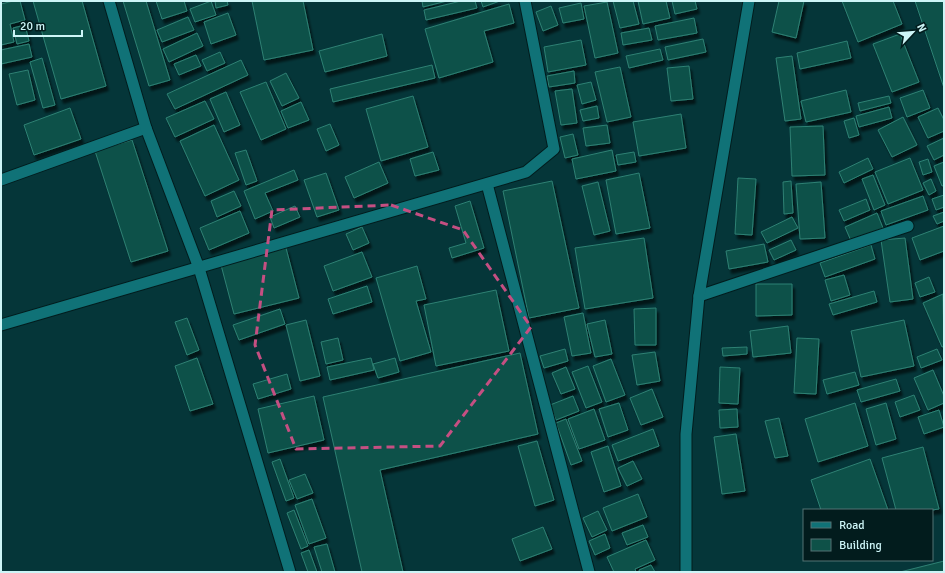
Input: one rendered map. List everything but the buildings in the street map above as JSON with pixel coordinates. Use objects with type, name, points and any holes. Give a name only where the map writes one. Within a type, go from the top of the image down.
[{"type":"street","points":[[109,1],[146,128],[199,268],[290,572]]},
{"type":"street","points":[[1,325],[526,172],[554,149],[525,1]]},
{"type":"street","points":[[686,572],[686,434],[699,296],[749,1]]},
{"type":"street","points":[[1,180],[146,128]]},
{"type":"street","points":[[487,184],[589,572]]},
{"type":"street","points":[[699,296],[908,226]]},
{"type":"highlighted area","points":[[391,205],[463,230],[531,327],[440,446],[296,449],[255,345],[272,210]]}]
